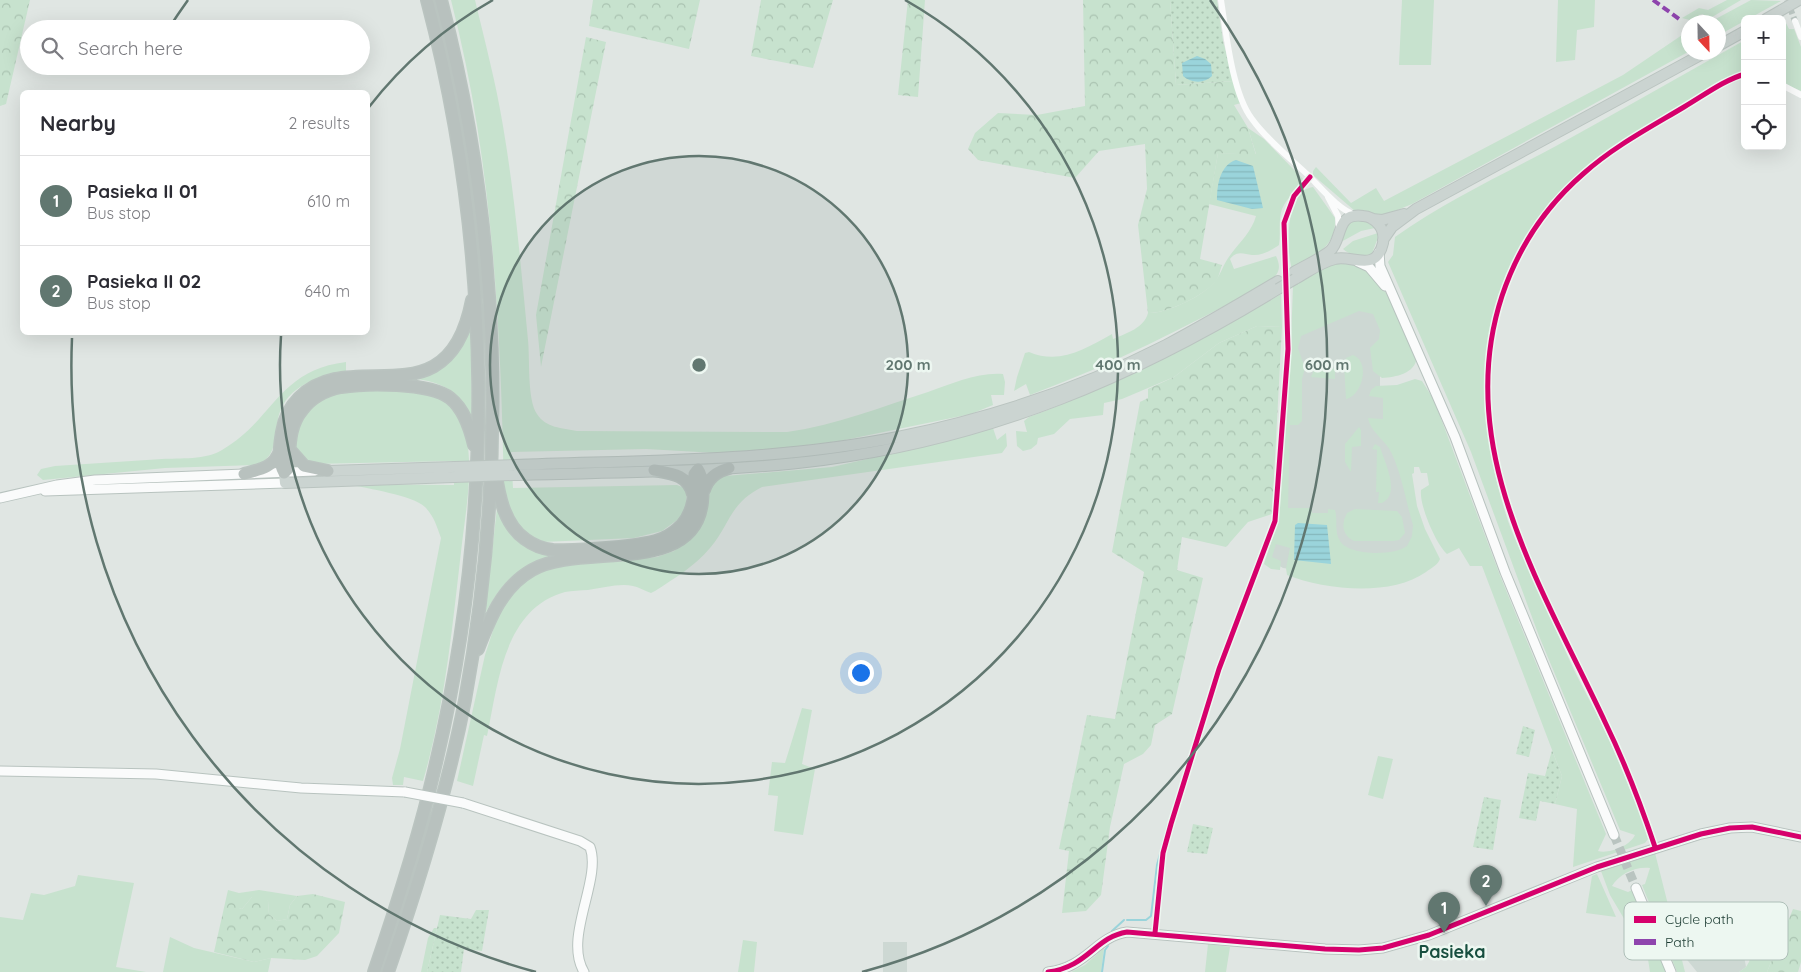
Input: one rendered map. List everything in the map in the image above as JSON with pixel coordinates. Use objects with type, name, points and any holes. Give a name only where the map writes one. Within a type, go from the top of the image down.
[{"type":"highway","points":[[374,972],[418,834],[447,716],[467,594],[478,462],[479,382],[474,281],[457,145],[443,68],[426,0]]},
{"type":"highway","points":[[388,972],[434,830],[470,669],[485,565],[492,444],[491,318],[481,206],[463,93],[442,0]]},
{"type":"highway","points":[[284,478],[288,469],[282,430],[288,412],[302,395],[314,387],[335,379],[408,375],[430,367],[446,355],[462,332],[470,310],[474,281]]},
{"type":"highway","points":[[244,474],[267,468],[284,450],[298,414],[308,403],[322,393],[341,387],[412,386],[434,389],[456,403],[470,431],[478,462]]},
{"type":"highway","points":[[492,444],[498,489],[506,515],[516,532],[523,538],[541,547],[566,550],[633,545],[664,539],[683,523],[715,473],[729,468]]},
{"type":"highway","points":[[284,450],[304,466],[328,471]]},
{"type":"highway","points":[[470,669],[495,609],[507,590],[520,578],[543,564],[566,558],[645,553],[667,547],[684,536],[696,521],[698,497],[694,474],[698,463]]},
{"type":"highway","points":[[654,470],[682,477],[698,497]]},
{"type":"main road","points":[[1773,15],[1799,0]]},
{"type":"main road","points":[[1726,42],[1741,33]]},
{"type":"main road","points":[[514,470],[654,470],[852,444],[926,430],[997,412],[1068,388],[1129,363],[1294,276],[1330,251],[1338,233],[1347,220],[1358,216],[1386,220],[1416,209],[1691,60]]},
{"type":"main road","points":[[1294,276],[1335,259],[1370,260],[1379,252],[1388,230],[1416,209]]},
{"type":"main road","points":[[1372,219],[1380,228],[1383,240]]},
{"type":"main road","points":[[1338,233],[1338,248],[1353,261]]},
{"type":"main road","points":[[284,478],[698,463],[729,468],[796,463],[879,451],[935,439],[1015,416],[1088,389],[1155,359],[1278,285]]},
{"type":"main road","points":[[328,471],[454,472]]},
{"type":"street","points":[[1221,0],[1227,39],[1247,112],[1257,125],[1326,194],[1349,213],[1358,216]]},
{"type":"street","points":[[1795,21],[1801,37]]},
{"type":"street","points":[[1655,847],[1643,810],[1614,742],[1572,656],[1512,522],[1490,431],[1487,391],[1490,344],[1496,315],[1513,266],[1535,226],[1561,195],[1592,166],[1618,147],[1696,100],[1741,76]]},
{"type":"street","points":[[1786,87],[1801,95]]},
{"type":"street","points":[[1155,933],[1163,853],[1171,824],[1219,669],[1275,521],[1288,349],[1284,223],[1294,196],[1310,177]]},
{"type":"street","points":[[1326,194],[1338,216],[1338,233]]},
{"type":"street","points":[[1379,252],[1378,262],[1455,437],[1505,572],[1614,834]]},
{"type":"street","points":[[1353,261],[1369,267],[1393,299]]},
{"type":"street","points":[[32,491],[284,478],[328,471]]},
{"type":"street","points":[[0,498],[57,485],[95,480],[244,474],[284,478]]},
{"type":"street","points":[[0,771],[156,774],[301,788],[405,792],[463,803],[580,841],[590,847],[592,864],[577,951],[584,972]]},
{"type":"street","points":[[1048,972],[1072,967],[1105,941],[1119,934],[1155,933],[1325,949],[1383,948],[1429,935],[1561,880],[1655,847],[1701,834],[1730,828],[1764,828],[1801,837]]},
{"type":"street","points":[[1636,888],[1642,902]]},
{"type":"street","points":[[1666,960],[1671,972]]},
{"type":"shaded area","points":[[1362,299],[1394,330],[1380,372],[1380,393],[1386,396],[1422,532],[1372,581],[1283,568],[1269,560],[1279,517],[1293,326]]},
{"type":"shaded area","points":[[883,942],[907,942],[907,972],[883,972]]},
{"type":"shaded area","points":[[1687,960],[1745,960],[1746,967],[1739,972],[1697,972]]},
{"type":"green space","points":[[0,0],[30,0],[25,20],[20,20],[20,43],[6,104],[0,106]]},
{"type":"green space","points":[[451,0],[475,0],[494,78],[514,205],[532,399],[537,414],[545,422],[555,427],[577,431],[787,432],[841,420],[965,379],[984,375],[1003,374],[1005,382],[1004,395],[991,395],[993,405],[971,414],[840,441],[734,454],[646,449],[511,452],[513,488],[677,485],[687,489],[686,506],[680,518],[662,531],[634,538],[542,542],[527,535],[513,519],[504,496],[497,308],[492,246],[477,122]]},
{"type":"green space","points":[[593,0],[700,0],[689,49],[589,26]]},
{"type":"green space","points":[[761,0],[833,0],[813,68],[751,56]]},
{"type":"green space","points":[[908,0],[925,0],[918,97],[898,95]]},
{"type":"green space","points":[[1083,0],[1170,0],[1176,85],[1234,81],[1241,103],[1234,105],[1248,128],[1256,155],[1218,153],[1200,259],[1222,265],[1219,275],[1211,286],[1194,298],[1165,310],[1148,313],[1138,225],[1147,189],[1145,144],[1099,151],[1075,178],[978,160],[968,149],[975,133],[998,113],[1037,115],[1085,106]]},
{"type":"green space","points":[[1170,0],[1217,0],[1223,41],[1234,81],[1176,85]]},
{"type":"green space","points":[[1402,0],[1434,0],[1431,65],[1399,65]]},
{"type":"green space","points":[[1558,0],[1595,0],[1594,27],[1577,30],[1575,60],[1556,62]]},
{"type":"green space","points":[[1727,0],[1741,0],[1716,15],[1687,15],[1699,8],[1708,10]]},
{"type":"green space","points":[[1751,0],[1781,1],[1755,15],[1741,15],[1741,23],[1726,31],[1726,15],[1723,15]]},
{"type":"green space","points":[[1786,23],[1789,29],[1794,29],[1801,47],[1801,91],[1786,85]]},
{"type":"green space","points":[[1681,36],[1681,56],[1412,204],[1383,216],[1355,211],[1313,175],[1316,167],[1351,203],[1376,188],[1384,201],[1623,75]]},
{"type":"green space","points":[[586,37],[606,42],[541,367],[536,315]]},
{"type":"green space","points":[[1741,42],[1741,74],[1697,97],[1598,157],[1582,170],[1547,207],[1521,246],[1502,288],[1490,332],[1486,378],[1487,425],[1495,473],[1508,521],[1577,677],[1614,751],[1644,823],[1648,839],[1645,843],[1573,867],[1577,809],[1555,804],[1562,776],[1482,566],[1470,566],[1459,548],[1447,554],[1438,542],[1429,524],[1421,497],[1421,490],[1429,485],[1427,473],[1421,473],[1419,467],[1414,467],[1414,473],[1412,474],[1417,506],[1425,529],[1440,559],[1436,565],[1412,580],[1377,588],[1358,588],[1338,587],[1302,580],[1287,575],[1286,568],[1290,548],[1276,544],[1272,557],[1281,561],[1280,570],[1271,569],[1264,564],[1274,533],[1291,342],[1293,285],[1330,263],[1342,261],[1357,265],[1380,284],[1397,313],[1417,357],[1413,367],[1404,374],[1382,378],[1373,371],[1370,348],[1379,339],[1380,330],[1373,314],[1359,311],[1301,336],[1298,348],[1305,368],[1302,379],[1302,421],[1298,425],[1290,425],[1288,508],[1311,508],[1312,513],[1328,513],[1328,509],[1335,510],[1338,537],[1345,546],[1352,550],[1382,553],[1392,552],[1407,546],[1412,536],[1413,525],[1399,471],[1392,454],[1372,428],[1368,418],[1383,419],[1383,398],[1369,396],[1371,390],[1376,386],[1397,385],[1415,379],[1422,381],[1434,400],[1501,578],[1606,834],[1598,851],[1603,852],[1624,846],[1635,835],[1620,830],[1539,636],[1471,452],[1388,262],[1393,255],[1395,237],[1414,224],[1710,60],[1726,60],[1726,51]]},
{"type":"green space","points":[[1248,128],[1264,139],[1303,179],[1282,209],[1279,245],[1263,254],[1235,254],[1230,259],[1234,269],[1276,256],[1279,265],[1278,273],[1264,285],[1206,316],[1091,371],[1030,395],[1026,384],[1014,391],[1025,353],[1029,352],[1051,357],[1062,356],[1082,350],[1112,334],[1113,339],[1139,326],[1143,323],[1148,313],[1175,307],[1204,292],[1211,286],[1228,258],[1249,231],[1256,216],[1209,204],[1218,153],[1256,154]]},
{"type":"green space","points":[[1313,187],[1335,218],[1335,228],[1328,243],[1322,250],[1292,269],[1289,235],[1292,209],[1297,198],[1304,191]]},
{"type":"green space","points":[[1353,221],[1369,221],[1375,228],[1361,231],[1341,242],[1345,227]]},
{"type":"green space","points":[[1378,233],[1379,235],[1371,256],[1360,256],[1343,249],[1353,241]]},
{"type":"green space","points":[[1281,294],[1282,327],[1257,326],[1219,343],[1174,377],[1122,399],[1104,403],[1103,415],[1070,419],[1054,434],[1038,438],[1037,444],[1031,449],[1023,451],[1017,446],[1016,431],[1027,432],[1024,421],[1029,417],[1095,391],[1158,361]]},
{"type":"green space","points":[[1257,326],[1282,327],[1272,514],[1248,522],[1226,547],[1182,537],[1177,570],[1203,578],[1172,714],[1155,725],[1151,745],[1143,754],[1124,764],[1110,827],[1101,895],[1086,911],[1062,913],[1069,851],[1059,849],[1087,715],[1115,719],[1144,572],[1112,552],[1140,402],[1148,398],[1148,389],[1174,377],[1219,343]]},
{"type":"green space","points":[[471,328],[472,423],[463,404],[452,392],[437,384],[417,379],[436,370],[450,360],[461,347]]},
{"type":"green space","points":[[1353,355],[1362,364],[1362,378],[1356,392],[1352,397],[1346,399],[1344,364],[1346,358]]},
{"type":"green space","points":[[346,362],[346,371],[318,378],[292,393],[286,400],[278,417],[274,442],[269,456],[255,465],[165,468],[43,480],[37,475],[41,469],[55,466],[193,458],[216,453],[239,438],[290,386],[305,375],[323,367]]},
{"type":"green space","points":[[1325,366],[1335,369],[1335,379],[1311,377],[1314,370]]},
{"type":"green space","points":[[417,390],[439,396],[448,402],[458,413],[465,429],[468,449],[469,479],[466,508],[451,639],[437,724],[423,781],[404,777],[403,785],[393,785],[392,778],[400,749],[441,538],[431,514],[419,503],[400,496],[349,484],[454,485],[452,461],[312,464],[301,458],[295,450],[294,440],[296,430],[308,410],[325,397],[348,391]]},
{"type":"green space","points":[[1359,427],[1361,430],[1361,446],[1352,447],[1351,472],[1345,462],[1345,444]]},
{"type":"green space","points":[[993,428],[997,440],[1006,433],[1007,446],[1002,453],[762,487],[743,500],[717,539],[698,560],[651,593],[638,587],[617,585],[565,592],[544,601],[528,614],[516,632],[507,651],[495,694],[487,736],[484,735],[473,786],[457,781],[485,655],[498,615],[511,595],[528,579],[555,566],[657,557],[674,551],[696,533],[707,511],[710,490],[717,479],[725,476],[832,467],[938,443]]},
{"type":"green space","points":[[1375,444],[1380,447],[1388,469],[1391,486],[1388,499],[1382,503],[1378,503],[1379,492],[1376,492],[1377,450],[1372,449]]},
{"type":"green space","points":[[497,508],[507,529],[524,546],[555,555],[531,564],[513,576],[498,592],[485,614]]},
{"type":"green space","points":[[1355,509],[1397,511],[1402,517],[1405,533],[1399,540],[1393,541],[1354,541],[1347,536],[1343,525],[1347,513]]},
{"type":"green space","points":[[802,708],[812,710],[802,764],[815,769],[803,835],[774,831],[778,796],[768,795],[772,762],[785,763]]},
{"type":"green space","points":[[1523,726],[1535,730],[1529,757],[1516,754]]},
{"type":"green space","points":[[1552,750],[1562,776],[1555,804],[1540,801],[1536,821],[1519,818],[1528,773],[1545,776]]},
{"type":"green space","points":[[1378,756],[1393,759],[1383,799],[1368,795]]},
{"type":"green space","points":[[1484,797],[1501,800],[1493,850],[1473,847]]},
{"type":"green space","points":[[1193,824],[1213,828],[1207,854],[1187,852]]},
{"type":"green space","points":[[1655,853],[1667,902],[1649,902],[1642,885],[1645,884],[1650,868],[1639,868],[1628,872],[1612,886],[1628,892],[1632,890],[1637,902],[1624,902],[1624,919],[1610,895],[1601,871]]},
{"type":"green space","points":[[1597,874],[1616,917],[1586,913],[1592,876]]},
{"type":"green space","points":[[78,875],[134,883],[116,967],[146,972],[0,972],[0,917],[23,920],[31,893],[44,895],[75,886]]},
{"type":"green space","points":[[228,890],[239,893],[239,908],[242,909],[252,897],[262,896],[268,901],[269,914],[277,921],[287,919],[290,905],[297,896],[313,894],[345,902],[339,933],[317,956],[305,960],[271,958],[254,962],[214,952]]},
{"type":"green space","points":[[259,890],[297,896],[290,905],[287,919],[277,921],[269,914],[268,901],[252,897],[242,909],[239,908],[239,893]]},
{"type":"green space","points":[[1793,909],[1801,911],[1801,962],[1798,972],[1767,972],[1772,960],[1788,960],[1788,921]]},
{"type":"green space","points":[[476,910],[489,910],[482,951],[464,949],[461,972],[427,972],[440,915],[471,919]]},
{"type":"green space","points":[[434,928],[437,928],[427,972],[421,972],[428,938]]},
{"type":"green space","points":[[170,937],[194,948],[254,962],[271,958],[268,972],[163,972]]},
{"type":"green space","points":[[743,940],[757,942],[754,972],[738,972]]},
{"type":"green space","points":[[1208,944],[1230,947],[1226,972],[1205,972]]},
{"type":"green space","points":[[1104,948],[1101,972],[1071,972],[1085,965]]},
{"type":"green space","points":[[1648,960],[1661,960],[1666,972],[1650,972]]},
{"type":"green space","points":[[1672,960],[1682,960],[1685,972],[1677,972]]},
{"type":"green space","points":[[1750,960],[1772,960],[1767,972],[1739,972]]},
{"type":"water","points":[[1197,56],[1211,64],[1212,76],[1209,79],[1194,81],[1183,76],[1182,63]]},
{"type":"water","points":[[1236,160],[1253,166],[1263,208],[1252,209],[1217,200],[1220,176],[1226,166]]},
{"type":"water","points":[[1298,523],[1327,525],[1331,564],[1294,560],[1295,525]]},
{"type":"waterway","points":[[1174,805],[1180,786]]},
{"type":"waterway","points":[[1127,920],[1146,920],[1151,916],[1157,865],[1168,824]]},
{"type":"waterway","points":[[1112,931],[1124,920]]},
{"type":"waterway","points":[[1102,972],[1105,950],[1108,946]]},
{"type":"tunnel","points":[[1787,0],[1795,21]]},
{"type":"tunnel","points":[[1614,835],[1636,888]]},
{"type":"marked path","points":[[1653,0],[1681,20]]},
{"type":"cycle path","points":[[1655,847],[1619,753],[1532,569],[1512,516],[1496,463],[1488,408],[1490,352],[1502,296],[1516,261],[1534,229],[1557,200],[1583,174],[1619,146],[1721,84],[1741,76]]},
{"type":"cycle path","points":[[1155,933],[1163,853],[1171,824],[1219,669],[1275,521],[1288,349],[1284,223],[1294,196],[1310,177]]},
{"type":"cycle path","points":[[1048,972],[1073,964],[1107,940],[1127,932],[1325,949],[1359,950],[1383,948],[1429,935],[1597,867],[1701,834],[1730,828],[1752,827],[1801,837]]},
{"type":"place","name":"Pasieka II 02","points":[[1486,906]]},
{"type":"place","name":"Pasieka II 01","points":[[1444,933]]},
{"type":"district","name":"Pasieka","points":[[1452,951]]}]
